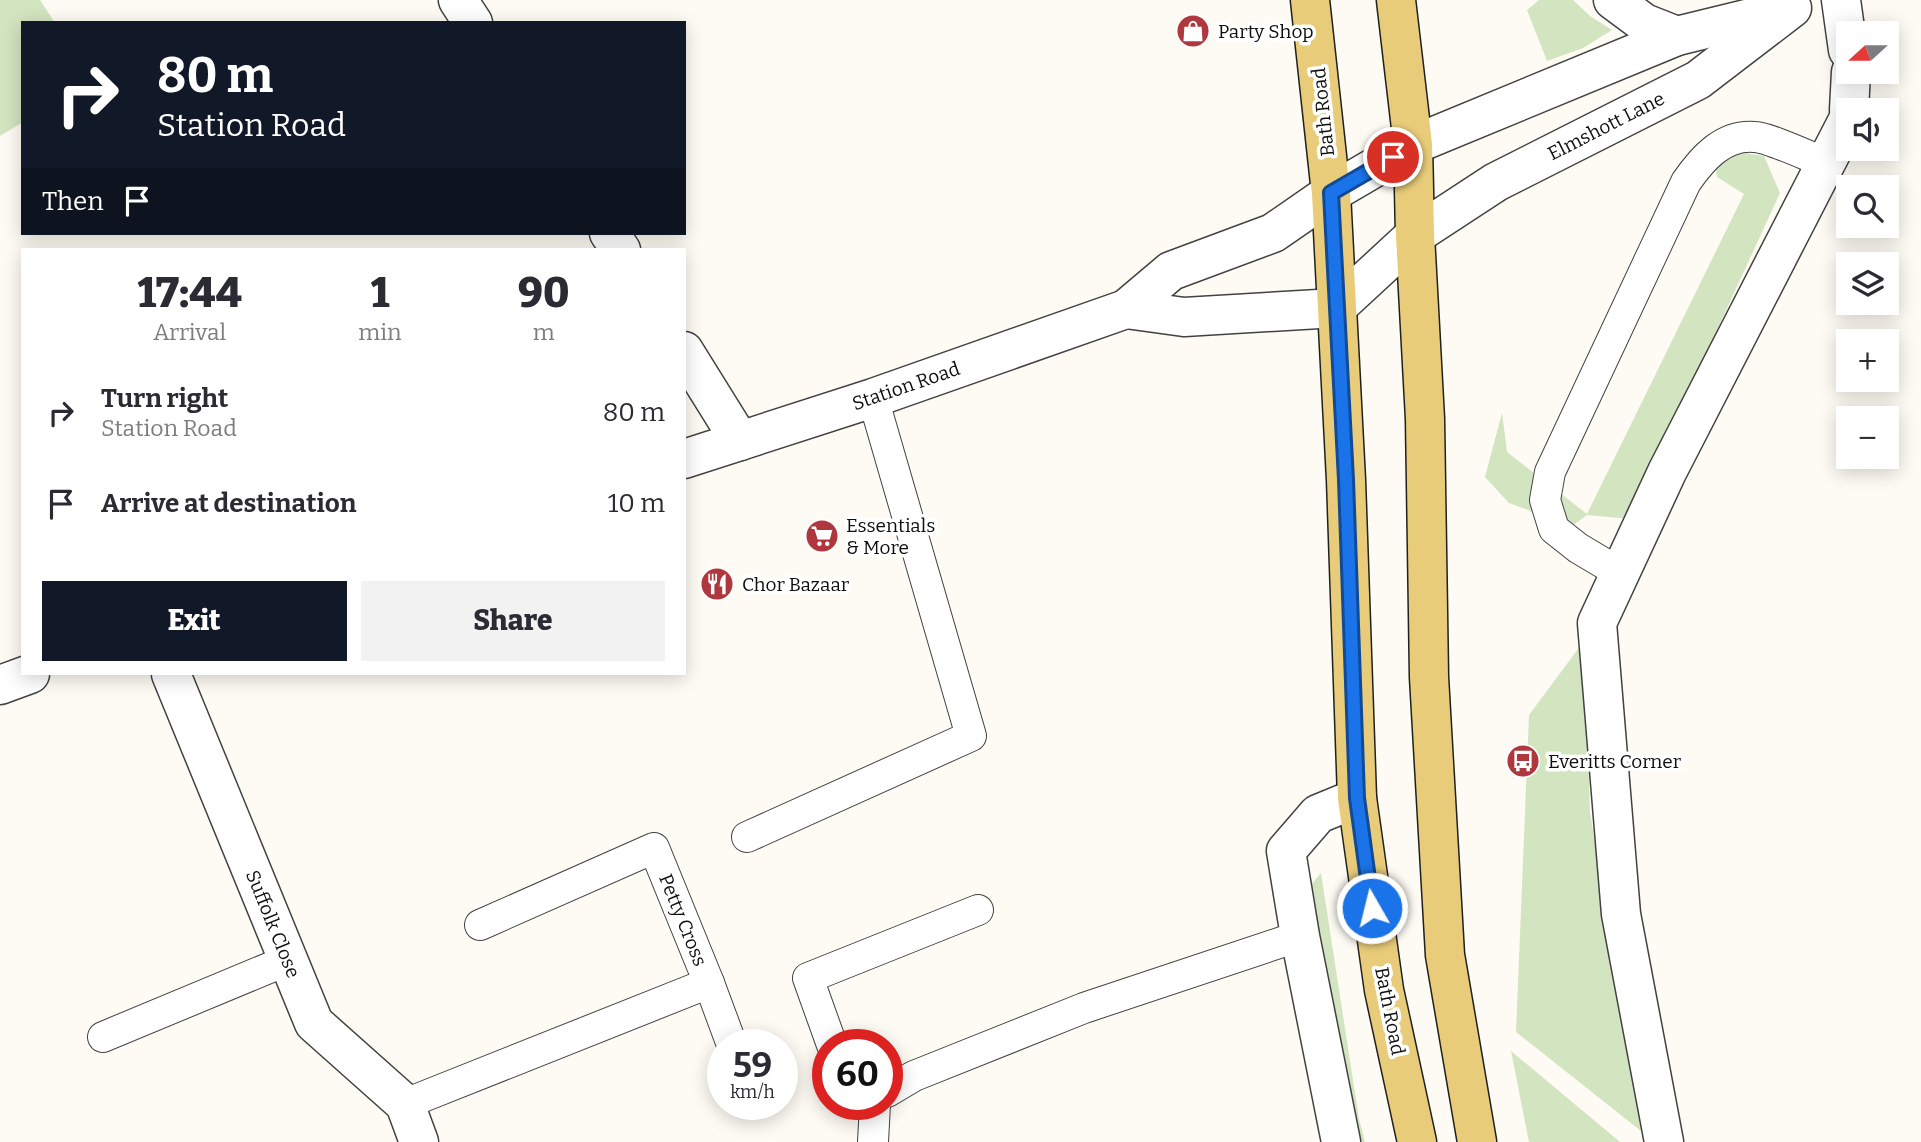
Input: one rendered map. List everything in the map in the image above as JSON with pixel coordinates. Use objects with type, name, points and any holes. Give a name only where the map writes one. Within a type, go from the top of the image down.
[{"type":"main road","name":"Bath Road","points":[[1310,0],[1331,193],[1346,480],[1357,798],[1384,990],[1417,1142]]},
{"type":"main road","points":[[1396,0],[1413,145],[1425,419],[1429,677],[1446,955],[1477,1142]]},
{"type":"street","points":[[458,0],[472,21]]},
{"type":"street","points":[[1613,0],[1644,23],[1677,36]]},
{"type":"street","points":[[1840,0],[1843,21]]},
{"type":"street","name":"Elmshott Lane","points":[[1413,145],[1677,36],[1801,4]]},
{"type":"street","name":"Elmshott Lane","points":[[1415,235],[1496,181],[1698,80],[1801,4]]},
{"type":"street","points":[[1664,1142],[1621,914],[1597,623],[1667,472],[1836,143]]},
{"type":"street","name":"Station Road","points":[[686,458],[873,398],[1126,309],[1171,271],[1273,233],[1331,193],[1413,145]]},
{"type":"street","points":[[1336,308],[1415,235]]},
{"type":"street","name":"Station Road","points":[[1126,309],[1184,317],[1336,308]]},
{"type":"street","points":[[686,354],[740,441]]},
{"type":"street","points":[[0,685],[27,675]]},
{"type":"street","name":"Suffolk Close","points":[[171,675],[314,1023],[405,1104],[419,1142]]},
{"type":"street","points":[[1341,1142],[1286,852],[1318,814],[1357,798]]},
{"type":"lane","points":[[1620,573],[1578,548],[1554,529],[1545,500],[1548,481],[1686,182],[1703,159],[1727,141],[1755,137],[1826,163]]},
{"type":"lane","points":[[747,837],[971,736],[873,398]]},
{"type":"lane","name":"Petty Cross","points":[[405,1104],[709,983],[654,848],[480,925]]},
{"type":"lane","points":[[826,1029],[808,978],[978,910]]},
{"type":"lane","points":[[903,1083],[1084,1008],[1300,936]]},
{"type":"lane","points":[[103,1037],[288,960]]},
{"type":"lane","points":[[709,983],[726,1029]]},
{"type":"lane","points":[[873,1142],[874,1120]]},
{"type":"green space","points":[[0,0],[40,0],[54,21],[21,21],[21,123],[0,136]]},
{"type":"green space","points":[[1539,0],[1573,0],[1590,16],[1612,30],[1583,48],[1547,61],[1527,10]]},
{"type":"green space","points":[[1738,152],[1764,156],[1780,193],[1630,519],[1587,515],[1572,526],[1509,503],[1485,477],[1502,413],[1507,452],[1587,514],[1744,194],[1717,177],[1715,166]]},
{"type":"green space","points":[[1584,641],[1590,812],[1641,1131],[1516,1032],[1529,715]]},
{"type":"green space","points":[[1321,873],[1359,1119],[1365,1142],[1347,1142],[1310,886]]},
{"type":"green space","points":[[1511,1051],[1620,1142],[1529,1142]]},
{"type":"place","name":"Party Shop","points":[[1193,31]]},
{"type":"place","name":"Essentials & More","points":[[822,536]]},
{"type":"place","name":"Chor Bazaar","points":[[717,584]]},
{"type":"place","name":"Everitts Corner","points":[[1523,761]]},
{"type":"route","points":[[1372,908],[1357,798],[1346,480],[1331,193],[1393,157]]}]
